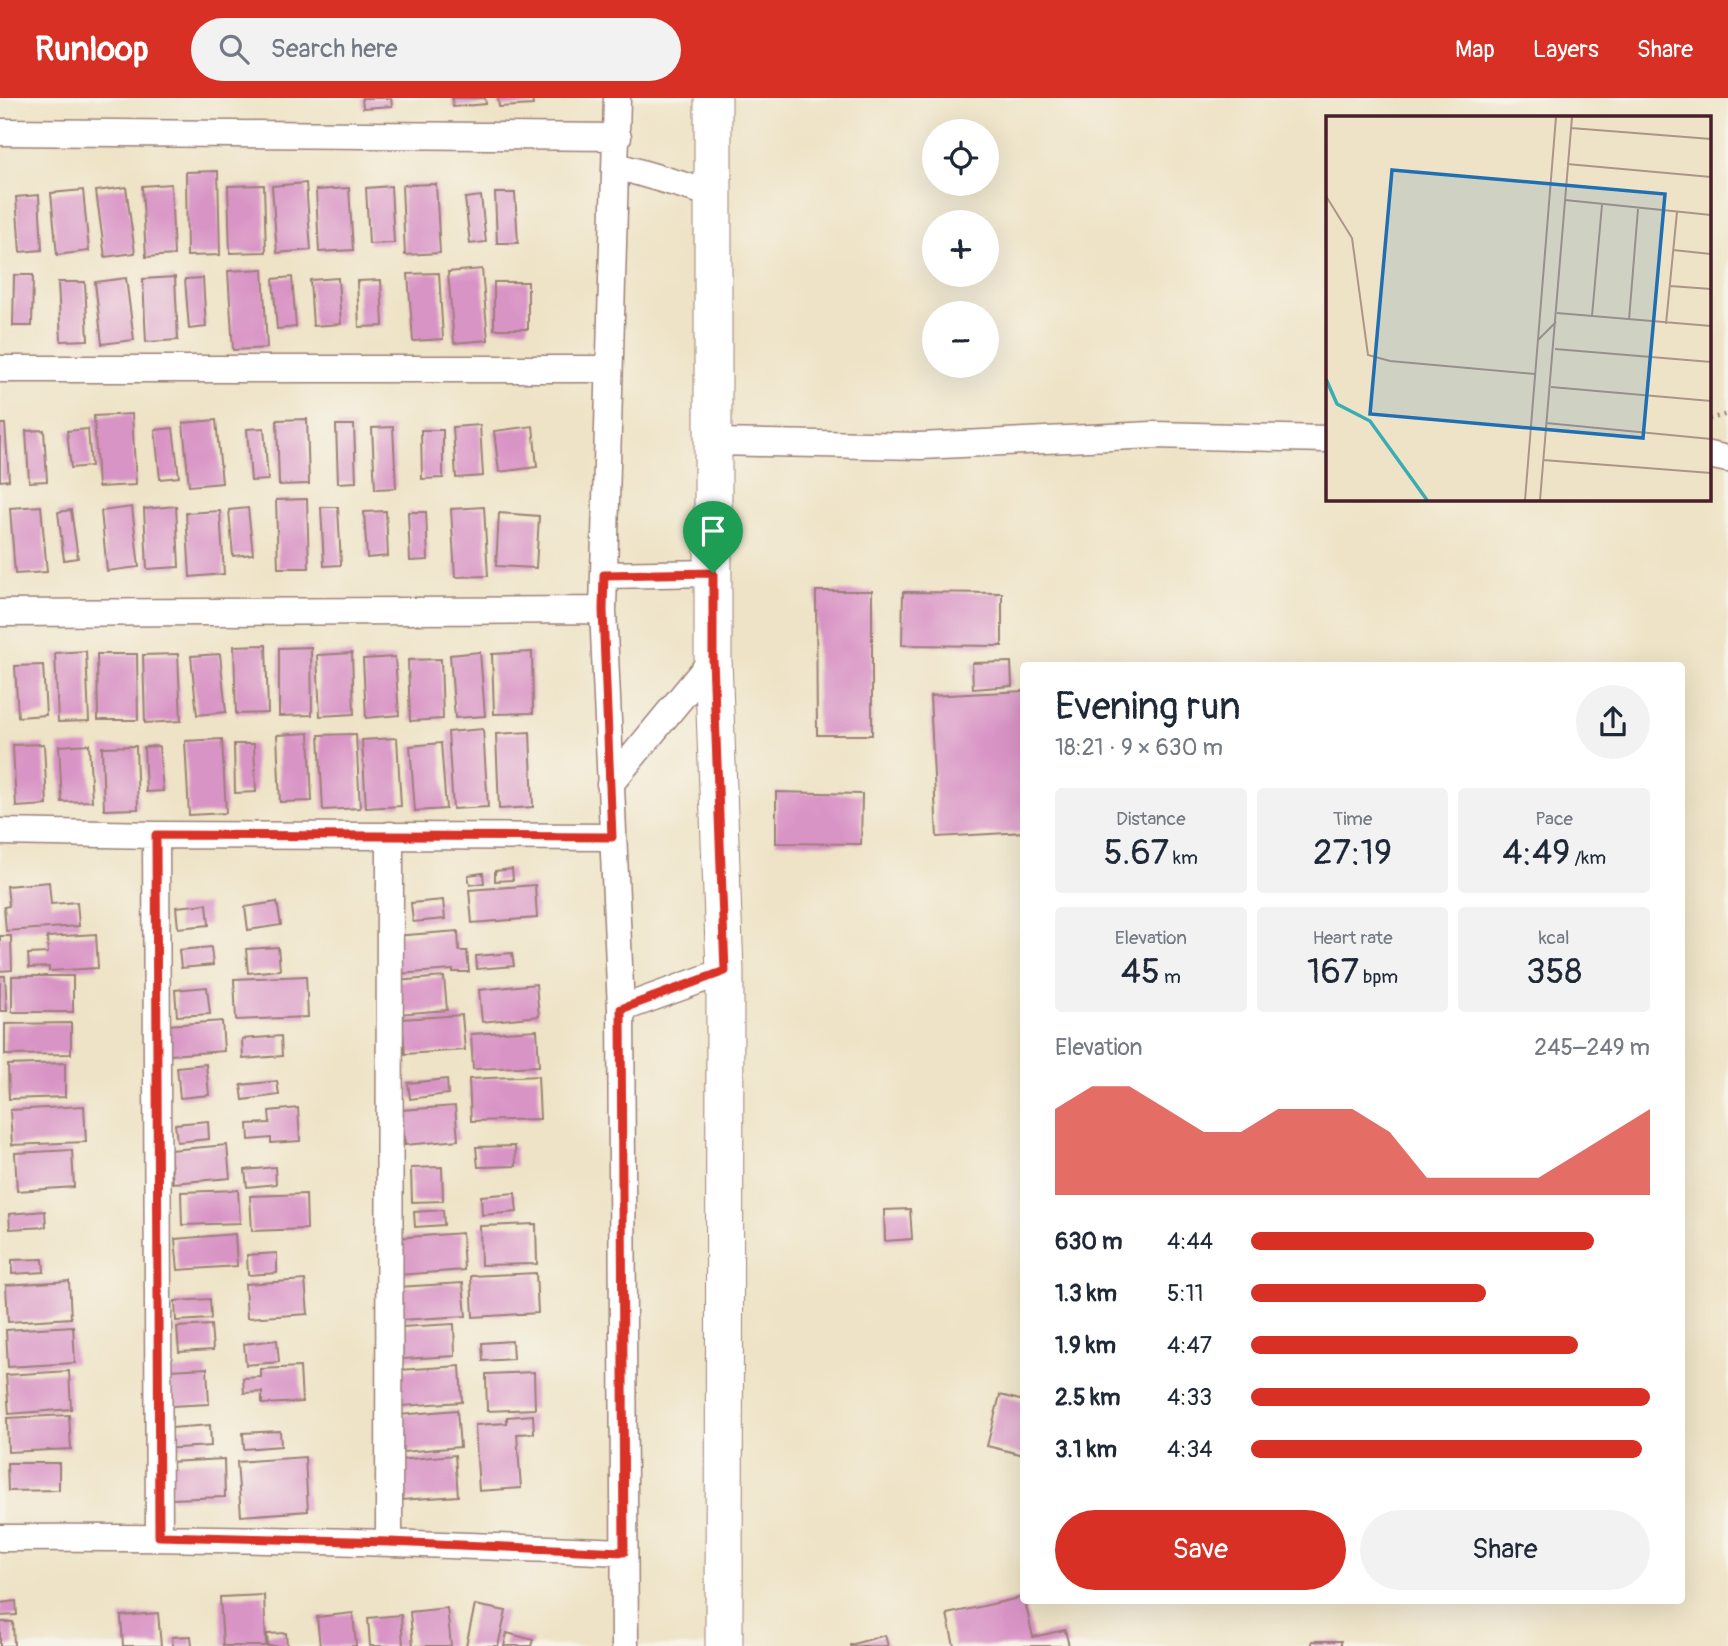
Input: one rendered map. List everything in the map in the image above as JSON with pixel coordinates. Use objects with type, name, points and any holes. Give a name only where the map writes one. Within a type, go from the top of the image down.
[{"type":"street","points":[[617,98],[603,610],[621,1009],[625,1646]]},
{"type":"street","points":[[713,98],[713,659],[725,971],[724,1646]]},
{"type":"street","points":[[0,132],[618,137]]},
{"type":"street","points":[[617,166],[713,194]]},
{"type":"street","points":[[0,369],[609,369]]},
{"type":"street","points":[[714,442],[920,446],[1153,435],[1326,439]]},
{"type":"street","points":[[1710,455],[1728,459]]},
{"type":"street","points":[[604,575],[713,573]]},
{"type":"street","points":[[0,613],[603,610]]},
{"type":"street","points":[[610,784],[713,659]]},
{"type":"street","points":[[0,832],[612,837]]},
{"type":"street","points":[[156,835],[159,1536]]},
{"type":"street","points":[[389,1542],[390,835]]},
{"type":"street","points":[[621,1009],[725,971]]},
{"type":"street","points":[[0,1538],[159,1536],[624,1552]]},
{"type":"path","points":[[1710,419],[1728,414]]},
{"type":"building","points":[[362,98],[391,98],[392,106],[363,108]]},
{"type":"building","points":[[452,98],[485,98],[486,104],[453,107]]},
{"type":"building","points":[[498,98],[532,98],[533,105],[499,107]]},
{"type":"building","points":[[218,171],[220,255],[187,256],[186,172]]},
{"type":"building","points":[[306,183],[311,250],[277,253],[272,186]]},
{"type":"building","points":[[171,184],[174,255],[146,257],[142,186]]},
{"type":"building","points":[[436,184],[440,253],[405,255],[402,185]]},
{"type":"building","points":[[264,185],[266,252],[230,253],[228,186]]},
{"type":"building","points":[[391,186],[394,243],[369,244],[366,188]]},
{"type":"building","points":[[126,187],[135,253],[105,257],[96,191]]},
{"type":"building","points":[[349,188],[353,250],[319,252],[316,190]]},
{"type":"building","points":[[83,190],[89,251],[57,255],[51,193]]},
{"type":"building","points":[[495,193],[515,193],[518,243],[497,243]]},
{"type":"building","points":[[39,195],[42,250],[20,252],[16,197]]},
{"type":"building","points":[[481,196],[486,242],[470,244],[465,198]]},
{"type":"building","points":[[263,269],[267,348],[233,350],[228,271]]},
{"type":"building","points":[[482,269],[488,340],[454,343],[448,272]]},
{"type":"building","points":[[439,273],[443,339],[413,341],[408,274]]},
{"type":"building","points":[[14,275],[33,275],[32,326],[13,326]]},
{"type":"building","points":[[175,277],[178,340],[146,342],[143,279]]},
{"type":"building","points":[[292,277],[296,327],[277,329],[273,279]]},
{"type":"building","points":[[126,278],[134,340],[102,344],[95,282]]},
{"type":"building","points":[[203,278],[206,327],[189,329],[185,279]]},
{"type":"building","points":[[338,278],[341,324],[313,326],[310,280]]},
{"type":"building","points":[[381,280],[383,326],[359,327],[357,281]]},
{"type":"building","points":[[58,282],[85,282],[88,340],[61,341]]},
{"type":"building","points":[[494,282],[528,282],[528,329],[494,329]]},
{"type":"building","points":[[132,414],[136,485],[98,487],[94,416]]},
{"type":"building","points":[[307,419],[309,484],[279,485],[277,420]]},
{"type":"building","points":[[216,420],[222,483],[189,486],[183,423]]},
{"type":"building","points":[[0,424],[5,424],[9,480],[0,481]]},
{"type":"building","points":[[336,425],[354,425],[356,482],[338,483]]},
{"type":"building","points":[[480,425],[483,476],[456,478],[453,427]]},
{"type":"building","points":[[533,426],[537,467],[499,472],[494,431]]},
{"type":"building","points":[[393,427],[396,488],[375,489],[372,428]]},
{"type":"building","points":[[173,428],[179,477],[160,479],[155,430]]},
{"type":"building","points":[[264,428],[268,480],[251,481],[247,429]]},
{"type":"building","points":[[88,429],[91,466],[71,468],[67,431]]},
{"type":"building","points":[[44,430],[47,481],[29,482],[26,431]]},
{"type":"building","points":[[421,430],[443,430],[443,478],[422,479]]},
{"type":"building","points":[[307,499],[309,568],[278,568],[276,500]]},
{"type":"building","points":[[41,506],[47,572],[15,574],[10,508]]},
{"type":"building","points":[[176,506],[179,567],[147,569],[144,509]]},
{"type":"building","points":[[132,507],[139,567],[107,571],[101,511]]},
{"type":"building","points":[[321,507],[338,507],[341,565],[324,566]]},
{"type":"building","points":[[484,507],[488,576],[455,577],[451,509]]},
{"type":"building","points":[[248,508],[253,554],[233,556],[229,510]]},
{"type":"building","points":[[71,510],[78,558],[64,560],[58,512]]},
{"type":"building","points":[[220,511],[224,574],[190,577],[186,513]]},
{"type":"building","points":[[386,511],[388,556],[367,558],[364,512]]},
{"type":"building","points":[[408,512],[426,512],[428,560],[410,561]]},
{"type":"building","points":[[499,513],[539,516],[536,568],[496,566]]},
{"type":"building","points":[[816,591],[872,591],[872,735],[817,735]]},
{"type":"building","points":[[903,592],[1002,593],[1002,646],[902,645]]},
{"type":"building","points":[[266,645],[268,713],[236,714],[234,646]]},
{"type":"building","points":[[311,647],[312,715],[279,716],[279,648]]},
{"type":"building","points":[[86,651],[89,721],[58,722],[55,653]]},
{"type":"building","points":[[480,652],[485,716],[455,718],[450,655]]},
{"type":"building","points":[[532,652],[533,713],[494,714],[492,654]]},
{"type":"building","points":[[352,653],[354,714],[320,716],[317,655]]},
{"type":"building","points":[[97,654],[137,654],[138,720],[98,720]]},
{"type":"building","points":[[178,654],[181,721],[145,723],[143,655]]},
{"type":"building","points":[[220,654],[226,712],[197,715],[191,656]]},
{"type":"building","points":[[395,657],[399,715],[366,718],[363,659]]},
{"type":"building","points":[[441,659],[443,719],[410,721],[408,660]]},
{"type":"building","points":[[1011,662],[1012,686],[973,689],[972,663]]},
{"type":"building","points":[[43,665],[46,715],[18,717],[15,666]]},
{"type":"building","points":[[1020,691],[1020,832],[937,837],[930,696]]},
{"type":"building","points":[[483,729],[488,807],[453,809],[448,732]]},
{"type":"building","points":[[530,732],[533,807],[499,809],[496,734]]},
{"type":"building","points":[[309,733],[312,801],[280,802],[277,735]]},
{"type":"building","points":[[356,734],[360,808],[323,810],[319,735]]},
{"type":"building","points":[[397,738],[401,806],[366,808],[362,740]]},
{"type":"building","points":[[222,739],[226,813],[189,815],[185,741]]},
{"type":"building","points":[[441,743],[446,809],[415,811],[410,746]]},
{"type":"building","points":[[44,744],[47,805],[16,807],[13,745]]},
{"type":"building","points":[[89,744],[92,801],[62,802],[59,746]]},
{"type":"building","points":[[234,744],[254,744],[256,792],[235,793]]},
{"type":"building","points":[[136,746],[138,809],[104,810],[102,747]]},
{"type":"building","points":[[159,746],[163,791],[146,792],[144,747]]},
{"type":"building","points":[[776,792],[862,794],[861,844],[776,843]]},
{"type":"building","points":[[512,869],[513,880],[495,881],[495,871]]},
{"type":"building","points":[[483,873],[484,883],[470,885],[468,875]]},
{"type":"building","points":[[49,882],[51,904],[77,902],[79,926],[6,931],[4,907],[9,906],[7,886]]},
{"type":"building","points":[[535,885],[537,918],[472,923],[469,890]]},
{"type":"building","points":[[443,900],[445,919],[413,922],[411,903]]},
{"type":"building","points":[[277,902],[281,925],[248,930],[245,907]]},
{"type":"building","points":[[207,904],[209,925],[178,928],[176,907]]},
{"type":"building","points":[[458,931],[459,951],[467,951],[469,972],[453,970],[396,974],[394,936]]},
{"type":"building","points":[[96,934],[98,968],[49,971],[49,967],[29,968],[28,954],[48,953],[47,937]]},
{"type":"building","points":[[0,936],[11,936],[12,970],[0,971]]},
{"type":"building","points":[[211,947],[213,965],[181,968],[179,950]]},
{"type":"building","points":[[278,947],[280,970],[248,973],[246,949]]},
{"type":"building","points":[[512,953],[514,966],[477,969],[476,956]]},
{"type":"building","points":[[0,976],[5,976],[7,1011],[0,1011]]},
{"type":"building","points":[[12,976],[73,976],[73,1012],[12,1012]]},
{"type":"building","points":[[306,976],[308,1017],[236,1020],[234,979]]},
{"type":"building","points":[[444,977],[447,1010],[398,1014],[396,981]]},
{"type":"building","points":[[536,984],[539,1016],[482,1022],[479,990]]},
{"type":"building","points":[[207,987],[210,1014],[177,1016],[175,990]]},
{"type":"building","points":[[462,1015],[465,1050],[405,1054],[402,1019]]},
{"type":"building","points":[[222,1021],[224,1051],[170,1055],[168,1025]]},
{"type":"building","points":[[71,1023],[71,1054],[5,1055],[5,1024]]},
{"type":"building","points":[[537,1030],[539,1066],[473,1069],[471,1034]]},
{"type":"building","points":[[281,1036],[282,1056],[243,1059],[242,1039]]},
{"type":"building","points":[[65,1063],[65,1097],[9,1099],[8,1065]]},
{"type":"building","points":[[206,1064],[209,1095],[180,1098],[177,1067]]},
{"type":"building","points":[[538,1076],[540,1119],[471,1121],[469,1079]]},
{"type":"building","points":[[447,1079],[448,1094],[410,1099],[408,1083]]},
{"type":"building","points":[[277,1081],[279,1095],[243,1100],[241,1085]]},
{"type":"building","points":[[84,1106],[86,1142],[12,1145],[10,1110]]},
{"type":"building","points":[[455,1106],[458,1140],[405,1145],[402,1110]]},
{"type":"building","points":[[298,1108],[300,1141],[271,1143],[271,1138],[249,1140],[248,1124],[270,1123],[269,1111]]},
{"type":"building","points":[[208,1121],[209,1139],[177,1142],[175,1124]]},
{"type":"building","points":[[227,1145],[230,1178],[173,1183],[170,1150]]},
{"type":"building","points":[[515,1146],[516,1166],[478,1167],[476,1147]]},
{"type":"building","points":[[72,1150],[74,1187],[17,1191],[15,1153]]},
{"type":"building","points":[[275,1167],[276,1184],[247,1187],[245,1170]]},
{"type":"building","points":[[442,1167],[443,1201],[412,1202],[411,1168]]},
{"type":"building","points":[[238,1190],[240,1223],[182,1225],[181,1192]]},
{"type":"building","points":[[515,1193],[517,1212],[482,1215],[481,1196]]},
{"type":"building","points":[[306,1194],[307,1229],[252,1231],[250,1196]]},
{"type":"building","points":[[910,1209],[912,1239],[885,1241],[884,1210]]},
{"type":"building","points":[[443,1210],[444,1225],[415,1227],[414,1212]]},
{"type":"building","points":[[45,1211],[46,1227],[10,1229],[9,1214]]},
{"type":"building","points":[[536,1224],[537,1264],[481,1265],[480,1226]]},
{"type":"building","points":[[462,1233],[464,1270],[398,1275],[396,1238]]},
{"type":"building","points":[[235,1234],[237,1266],[178,1270],[175,1239]]},
{"type":"building","points":[[277,1253],[277,1273],[248,1275],[247,1255]]},
{"type":"building","points":[[43,1259],[44,1272],[12,1274],[12,1260]]},
{"type":"building","points":[[536,1273],[538,1313],[473,1317],[471,1276]]},
{"type":"building","points":[[305,1280],[308,1314],[247,1318],[245,1284]]},
{"type":"building","points":[[69,1281],[71,1318],[8,1322],[6,1285]]},
{"type":"building","points":[[463,1283],[466,1316],[400,1320],[398,1287]]},
{"type":"building","points":[[210,1299],[211,1319],[176,1321],[175,1301]]},
{"type":"building","points":[[454,1324],[455,1356],[403,1359],[401,1327]]},
{"type":"building","points":[[211,1325],[213,1350],[179,1352],[177,1327]]},
{"type":"building","points":[[73,1326],[75,1363],[8,1367],[6,1330]]},
{"type":"building","points":[[277,1340],[279,1362],[246,1365],[244,1344]]},
{"type":"building","points":[[512,1341],[513,1359],[483,1361],[482,1343]]},
{"type":"building","points":[[460,1366],[462,1402],[402,1406],[399,1370]]},
{"type":"building","points":[[300,1367],[302,1402],[262,1404],[262,1392],[244,1393],[243,1378],[261,1377],[261,1369]]},
{"type":"building","points":[[207,1368],[209,1404],[171,1406],[169,1370]]},
{"type":"building","points":[[69,1371],[71,1409],[9,1414],[6,1375]]},
{"type":"building","points":[[534,1372],[535,1409],[487,1411],[486,1374]]},
{"type":"building","points":[[1000,1395],[1020,1400],[1020,1454],[987,1446]]},
{"type":"building","points":[[457,1410],[460,1447],[403,1452],[399,1415]]},
{"type":"building","points":[[69,1415],[71,1449],[8,1452],[7,1418]]},
{"type":"building","points":[[533,1415],[534,1433],[517,1434],[521,1488],[479,1491],[475,1425],[507,1423],[507,1417]]},
{"type":"building","points":[[210,1425],[211,1446],[160,1449],[158,1429]]},
{"type":"building","points":[[280,1431],[281,1446],[244,1449],[243,1433]]},
{"type":"building","points":[[455,1455],[458,1496],[401,1500],[398,1460]]},
{"type":"building","points":[[305,1457],[308,1511],[241,1516],[237,1462]]},
{"type":"building","points":[[224,1459],[225,1497],[171,1499],[169,1462]]},
{"type":"building","points":[[7,1463],[59,1463],[59,1490],[8,1491]]},
{"type":"building","points":[[264,1595],[266,1646],[223,1646],[220,1597]]},
{"type":"building","points":[[1020,1598],[1020,1604],[1026,1604],[1033,1637],[1065,1630],[1069,1646],[954,1646],[947,1614]]},
{"type":"building","points":[[16,1601],[17,1615],[0,1616],[0,1603]]},
{"type":"building","points":[[475,1605],[506,1611],[498,1646],[466,1646]]},
{"type":"building","points":[[447,1608],[451,1646],[413,1646],[410,1612]]},
{"type":"building","points":[[158,1613],[161,1646],[123,1646],[121,1616]]},
{"type":"building","points":[[353,1613],[356,1646],[320,1646],[317,1617]]},
{"type":"building","points":[[401,1615],[403,1646],[370,1646],[368,1618]]},
{"type":"building","points":[[0,1622],[13,1622],[14,1646],[0,1646]]},
{"type":"building","points":[[286,1633],[287,1646],[268,1646],[267,1634]]},
{"type":"building","points":[[507,1633],[533,1640],[531,1646],[504,1646]]},
{"type":"building","points":[[885,1635],[888,1646],[850,1646],[850,1645]]},
{"type":"building","points":[[191,1636],[192,1646],[173,1646],[172,1637]]},
{"type":"building","points":[[1312,1641],[1341,1641],[1341,1646],[1312,1646]]},
{"type":"route","points":[[713,573],[713,659],[725,971],[621,1009],[624,1552],[159,1536],[156,835],[612,837],[604,575],[713,573]]}]
